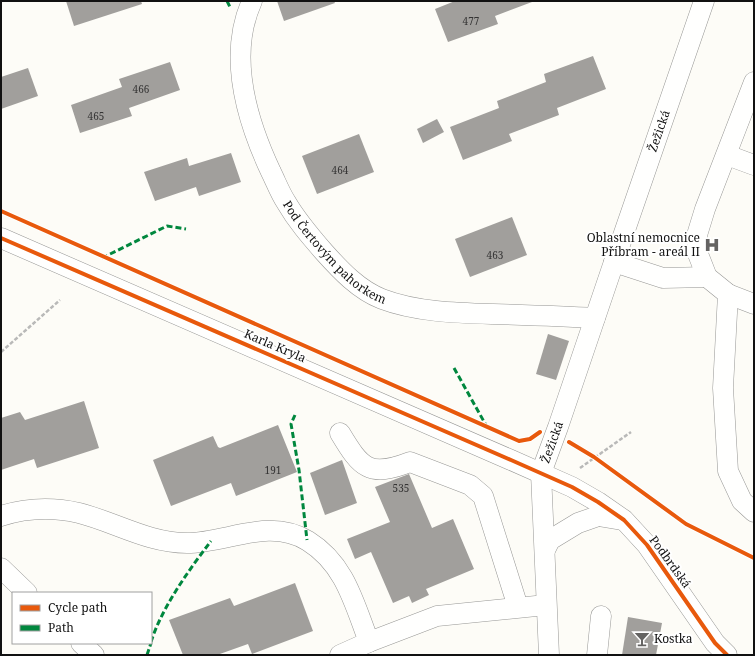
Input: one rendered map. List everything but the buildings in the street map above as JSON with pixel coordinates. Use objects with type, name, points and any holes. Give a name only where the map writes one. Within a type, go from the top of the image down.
[{"type":"street","name":"Pod Čertovým pahorkem","points":[[252,1],[242,39],[242,73],[251,125],[285,201],[303,228],[342,272],[362,289],[382,299],[413,307],[457,313],[595,318]]},
{"type":"street","name":"Žežická","points":[[549,655],[541,473],[704,1]]},
{"type":"street","points":[[754,82],[727,155],[704,209],[697,235],[698,254],[707,277],[728,294],[754,304]]},
{"type":"street","points":[[727,155],[754,165]]},
{"type":"street","name":"Karla Kryla","points":[[1,238],[541,473]]},
{"type":"street","points":[[614,262],[663,278],[707,277]]},
{"type":"street","points":[[728,294],[723,388],[728,471],[742,501],[754,512]]},
{"type":"street","points":[[340,433],[351,452],[363,465],[377,470],[391,470],[410,462],[470,485],[483,496],[518,607]]},
{"type":"street","name":"Podbrdská","points":[[541,473],[598,502],[624,520],[647,545],[715,643],[727,655]]},
{"type":"street","points":[[1,516],[14,512],[49,509],[79,513],[131,532],[161,540],[187,543],[211,541],[262,530],[285,531],[307,540],[326,553],[342,574],[369,642]]},
{"type":"street","points":[[545,550],[550,540],[578,522],[598,516],[624,520]]},
{"type":"street","points":[[1,568],[26,592]]},
{"type":"street","points":[[340,655],[436,616],[518,607],[546,606]]},
{"type":"street","points":[[597,655],[600,616]]},
{"type":"street","points":[[82,644],[94,655]]},
{"type":"path","points":[[1,352],[60,300]]},
{"type":"path","points":[[576,471],[630,432]]},
{"type":"path","points":[[588,453],[600,461]]},
{"type":"marked path","points":[[227,1],[231,9]]},
{"type":"marked path","points":[[102,258],[167,226],[186,229]]},
{"type":"marked path","points":[[454,368],[487,427]]},
{"type":"marked path","points":[[295,415],[291,424],[299,470],[307,540]]},
{"type":"marked path","points":[[152,639],[169,602],[185,576],[211,541]]},
{"type":"marked path","points":[[147,655],[151,644]]},
{"type":"cycle path","points":[[1,211],[519,441],[530,439],[540,432]]},
{"type":"cycle path","points":[[1,238],[572,487],[598,502],[624,520],[647,545],[715,643],[727,655]]},
{"type":"cycle path","points":[[569,442],[594,457],[686,524],[754,558]]},
{"type":"place","name":"Oblastní nemocnice Příbram - areál II","points":[[712,245]]},
{"type":"place","name":"Kostka","points":[[642,639]]}]
